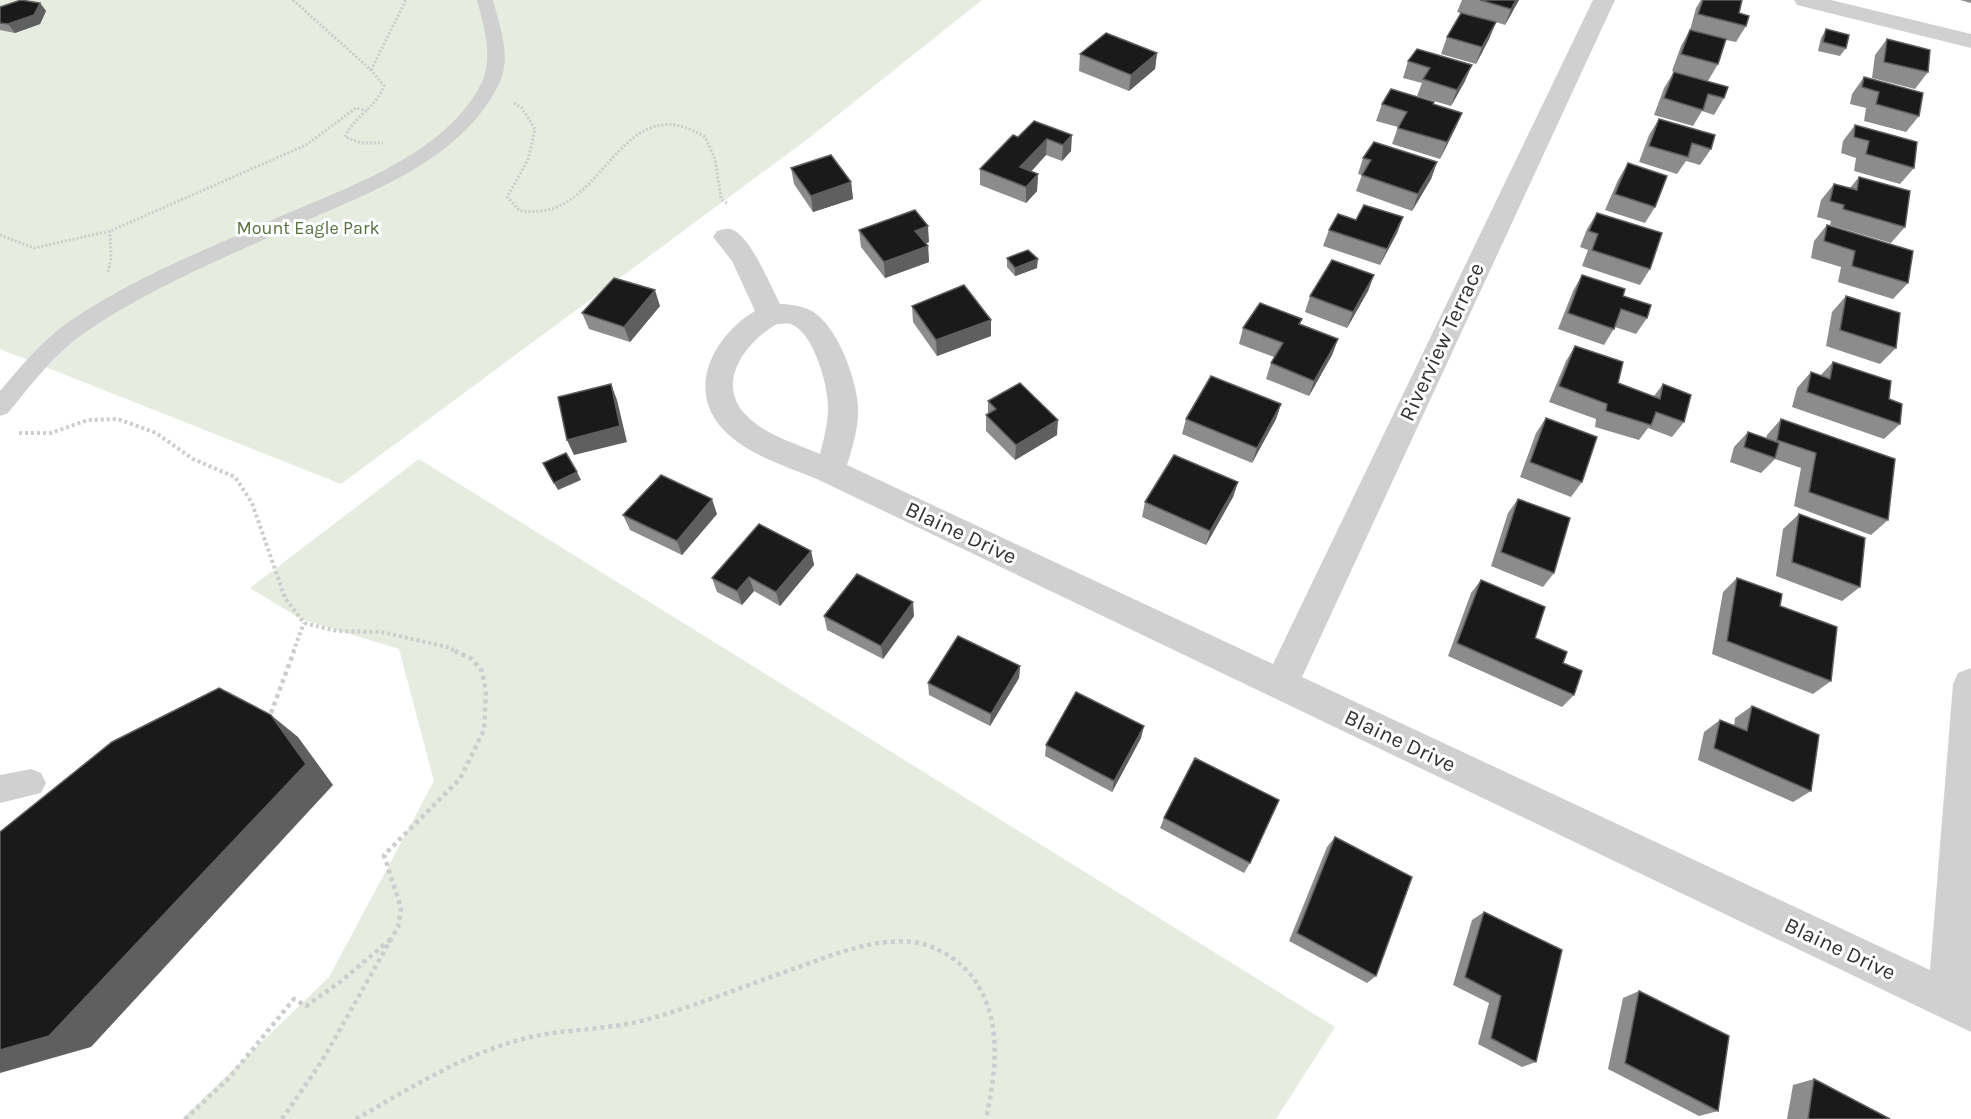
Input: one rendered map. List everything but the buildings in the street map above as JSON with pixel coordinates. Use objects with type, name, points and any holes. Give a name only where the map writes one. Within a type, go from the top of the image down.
[{"type":"street","name":"Riverview Terrace","points":[[1281,684],[1604,0]]},
{"type":"street","points":[[1805,0],[1971,41]]},
{"type":"street","points":[[726,237],[743,257],[771,314],[798,316],[815,329],[836,366],[841,383],[843,417],[841,437],[830,471]]},
{"type":"street","name":"Blaine Drive","points":[[771,314],[744,332],[727,354],[718,378],[719,397],[729,416],[752,436],[1960,1006]]},
{"type":"street","points":[[1960,1006],[1971,684]]},
{"type":"lane","points":[[0,407],[47,353],[87,321],[175,272],[400,168],[438,145],[469,115],[491,82],[496,62],[496,47],[485,0]]},
{"type":"lane","points":[[0,789],[31,783]]},
{"type":"path","points":[[293,0],[371,70],[384,86],[382,97],[368,111],[348,125],[345,137],[360,143],[383,143],[393,139]]},
{"type":"path","points":[[371,70],[406,0]]},
{"type":"path","points":[[485,93],[502,95],[522,108],[535,129],[528,160],[507,197],[520,211],[545,212],[569,200],[633,138],[650,126],[678,123],[704,137],[717,164],[721,199],[754,221],[726,237]]},
{"type":"path","points":[[0,235],[34,248],[110,231],[306,146],[357,108],[368,111]]},
{"type":"path","points":[[15,433],[51,433],[88,420],[118,419],[156,433],[193,459],[235,477],[252,503],[285,598],[304,623],[337,631],[381,632],[447,647],[472,659],[482,671],[486,691],[484,730],[460,778],[384,855],[401,908],[398,927],[322,1061],[282,1119]]},
{"type":"path","points":[[272,713],[304,623]]},
{"type":"path","points":[[185,1119],[197,1110],[227,1077],[294,999],[306,1006],[340,982],[392,937]]},
{"type":"path","points":[[356,1119],[473,1054],[521,1039],[647,1020],[846,950],[912,942],[938,948],[966,968],[984,990],[993,1022],[996,1057],[986,1119]]},
{"type":"green space","name":"Mount Eagle Park","points":[[0,0],[982,0],[809,138],[341,484],[0,349]]},
{"type":"green space","points":[[419,459],[1335,1027],[1276,1119],[182,1119],[329,977],[434,781],[399,649],[301,619],[250,588]]}]
